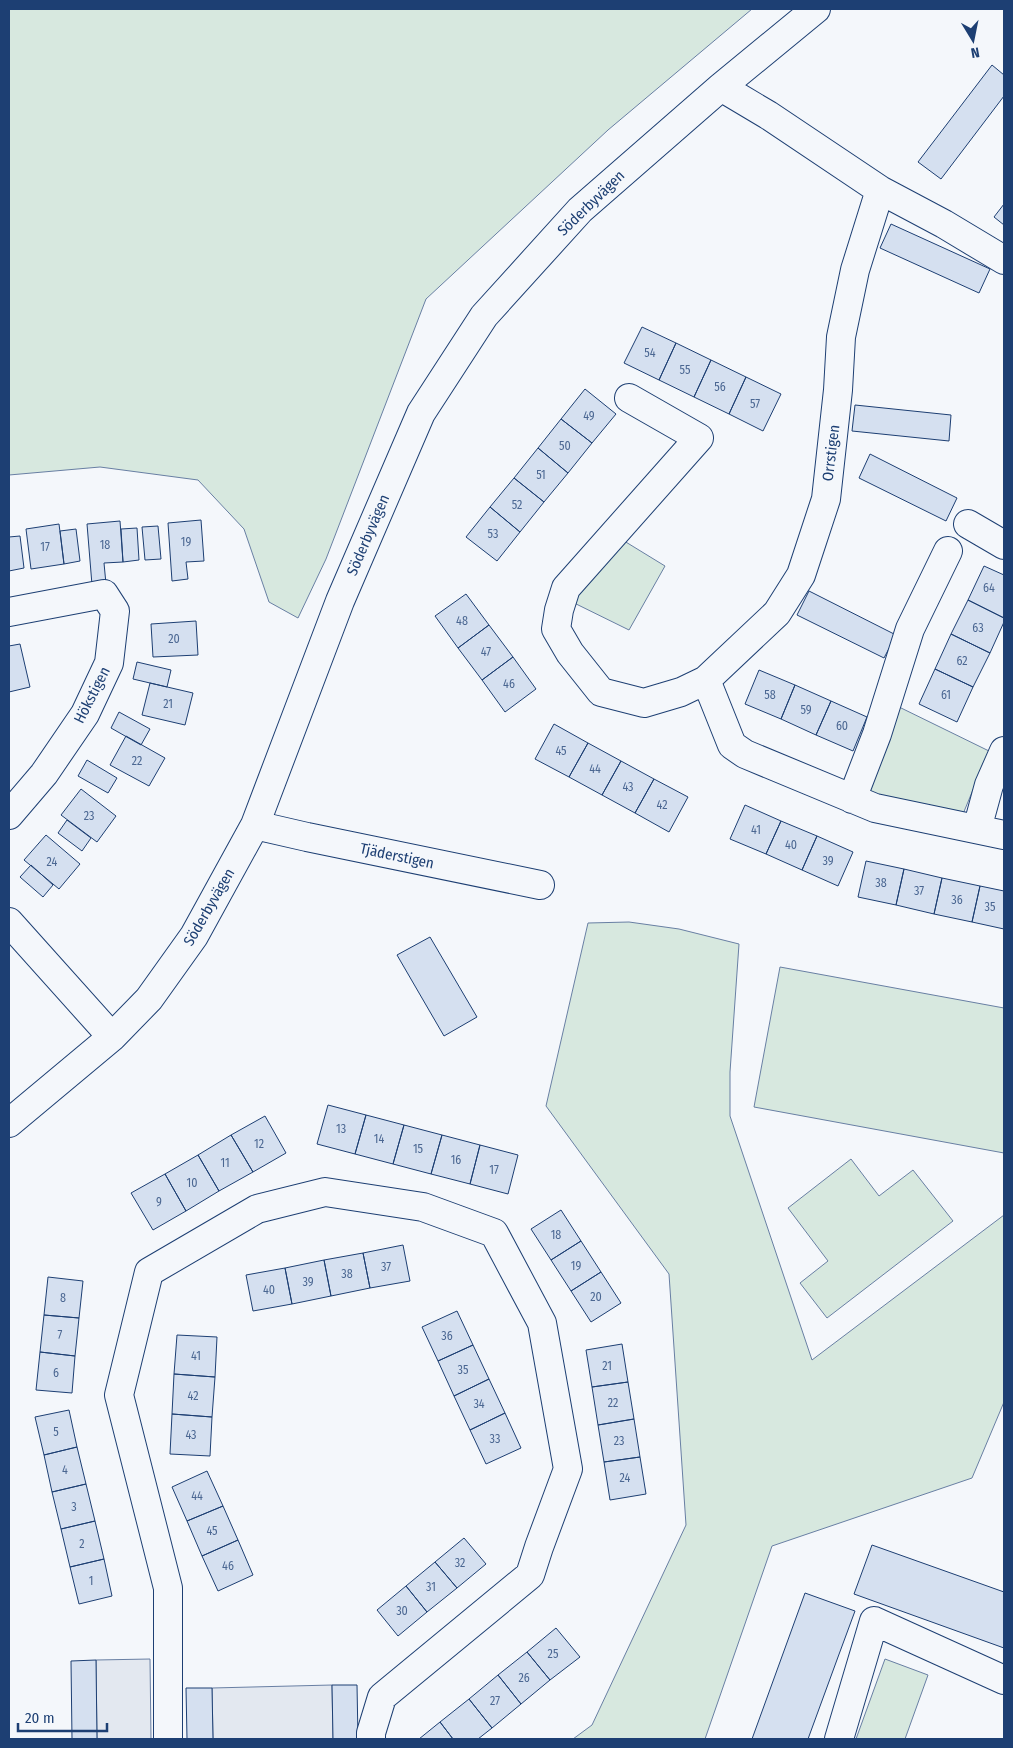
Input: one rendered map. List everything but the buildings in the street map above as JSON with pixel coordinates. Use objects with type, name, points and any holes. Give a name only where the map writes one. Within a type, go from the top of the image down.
[{"type":"street","name":"Söderbyvägen","points":[[9,1123],[112,1037],[148,999],[194,936],[255,825],[340,600],[421,413],[484,316],[580,210],[721,87],[816,9]]},
{"type":"street","points":[[721,87],[768,115],[880,190],[944,224],[1004,260]]},
{"type":"street","name":"Orrstigen","points":[[629,398],[699,438],[566,588],[558,610],[556,629],[570,653],[601,692],[644,703],[681,692],[706,680],[777,613],[802,574],[826,499],[838,390],[841,337],[855,270],[880,190]]},
{"type":"street","points":[[968,524],[1004,545]]},
{"type":"street","points":[[852,799],[877,734],[910,629],[948,551]]},
{"type":"street","name":"Hökstigen","points":[[9,612],[104,594],[115,611],[109,663],[85,714],[44,774],[9,815]]},
{"type":"street","points":[[706,680],[732,745],[745,754],[769,762],[875,808],[1004,835]]},
{"type":"street","points":[[977,828],[989,785],[1004,751]]},
{"type":"street","name":"Tjäderstigen","points":[[255,825],[540,885]]},
{"type":"street","points":[[9,922],[112,1037]]},
{"type":"street","points":[[168,1739],[168,1588],[119,1395],[149,1272],[257,1209],[325,1192],[423,1207],[494,1233],[542,1323],[568,1469],[530,1575],[382,1697],[371,1733],[371,1739]]},
{"type":"street","points":[[838,1739],[874,1622],[1004,1680]]},
{"type":"shaded area","points":[[9,9],[752,9],[608,130],[426,299],[326,559],[298,618],[269,602],[244,529],[198,480],[100,467],[9,475]]},
{"type":"shaded area","points":[[616,536],[665,566],[629,630],[566,599]]},
{"type":"shaded area","points":[[895,705],[989,751],[963,814],[863,792]]},
{"type":"shaded area","points":[[629,922],[679,929],[739,944],[730,1072],[730,1116],[812,1360],[1004,1215],[1004,1402],[972,1478],[772,1546],[705,1739],[573,1739],[592,1725],[686,1525],[669,1274],[546,1106],[588,923]]},
{"type":"shaded area","points":[[780,967],[1004,1008],[1004,1153],[754,1107]]},
{"type":"shaded area","points":[[851,1159],[879,1196],[913,1170],[953,1221],[827,1318],[800,1283],[828,1261],[788,1208]]},
{"type":"shaded area","points":[[150,1659],[151,1739],[97,1739],[96,1660]]},
{"type":"shaded area","points":[[885,1659],[928,1675],[905,1739],[856,1739]]},
{"type":"shaded area","points":[[332,1685],[333,1739],[213,1739],[212,1688]]}]
